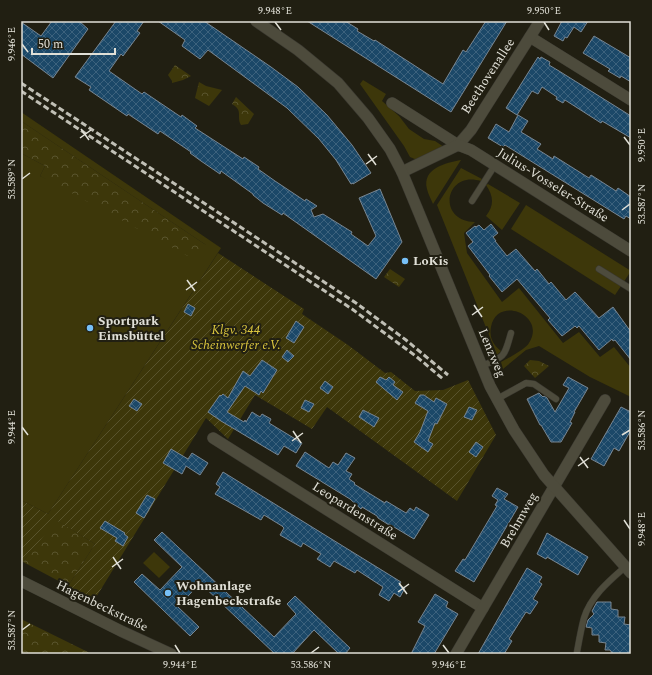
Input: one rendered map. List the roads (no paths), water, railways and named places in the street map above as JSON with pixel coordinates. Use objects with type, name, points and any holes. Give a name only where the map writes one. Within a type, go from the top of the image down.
[{"type":"street","name":"Lenzweg","points":[[256,21],[304,55],[338,83],[368,118],[390,149],[402,172],[482,366],[497,399],[514,430],[537,466],[554,487],[628,570]]},
{"type":"street","name":"Beethovenallee","points":[[458,145],[471,130],[540,21]]},
{"type":"street","points":[[530,36],[631,100]]},
{"type":"street","name":"Julius-Vosseler-Straße","points":[[392,103],[458,145],[471,150],[631,251]]},
{"type":"street","points":[[402,172],[458,145]]},
{"type":"street","name":"Brehmweg","points":[[456,654],[605,400]]},
{"type":"street","name":"Leopardenstraße","points":[[212,438],[484,608]]},
{"type":"street","name":"Hagenbeckstraße","points":[[21,581],[171,654]]},
{"type":"lane","points":[[472,201],[495,165]]},
{"type":"lane","points":[[599,269],[631,289]]},
{"type":"lane","points":[[482,366],[498,359],[506,353],[511,333]]},
{"type":"lane","points":[[497,399],[526,383],[534,384],[556,399]]},
{"type":"lane","points":[[577,652],[585,616],[590,604],[598,592],[612,578],[628,570]]},
{"type":"railway","points":[[21,83],[356,303],[406,340],[448,375]]},
{"type":"railway","points":[[21,91],[352,309],[417,357],[443,379]]},
{"type":"place","name":"LoKis","points":[[405,261]]},
{"type":"place","name":"Sportpark Eimsbüttel","points":[[90,328]]},
{"type":"place","name":"Wohnanlage Hagenbeckstraße","points":[[168,593]]},
{"type":"park label","name":"Klgv. 344 Scheinwerfer e.V.","points":[[236,338]]}]
